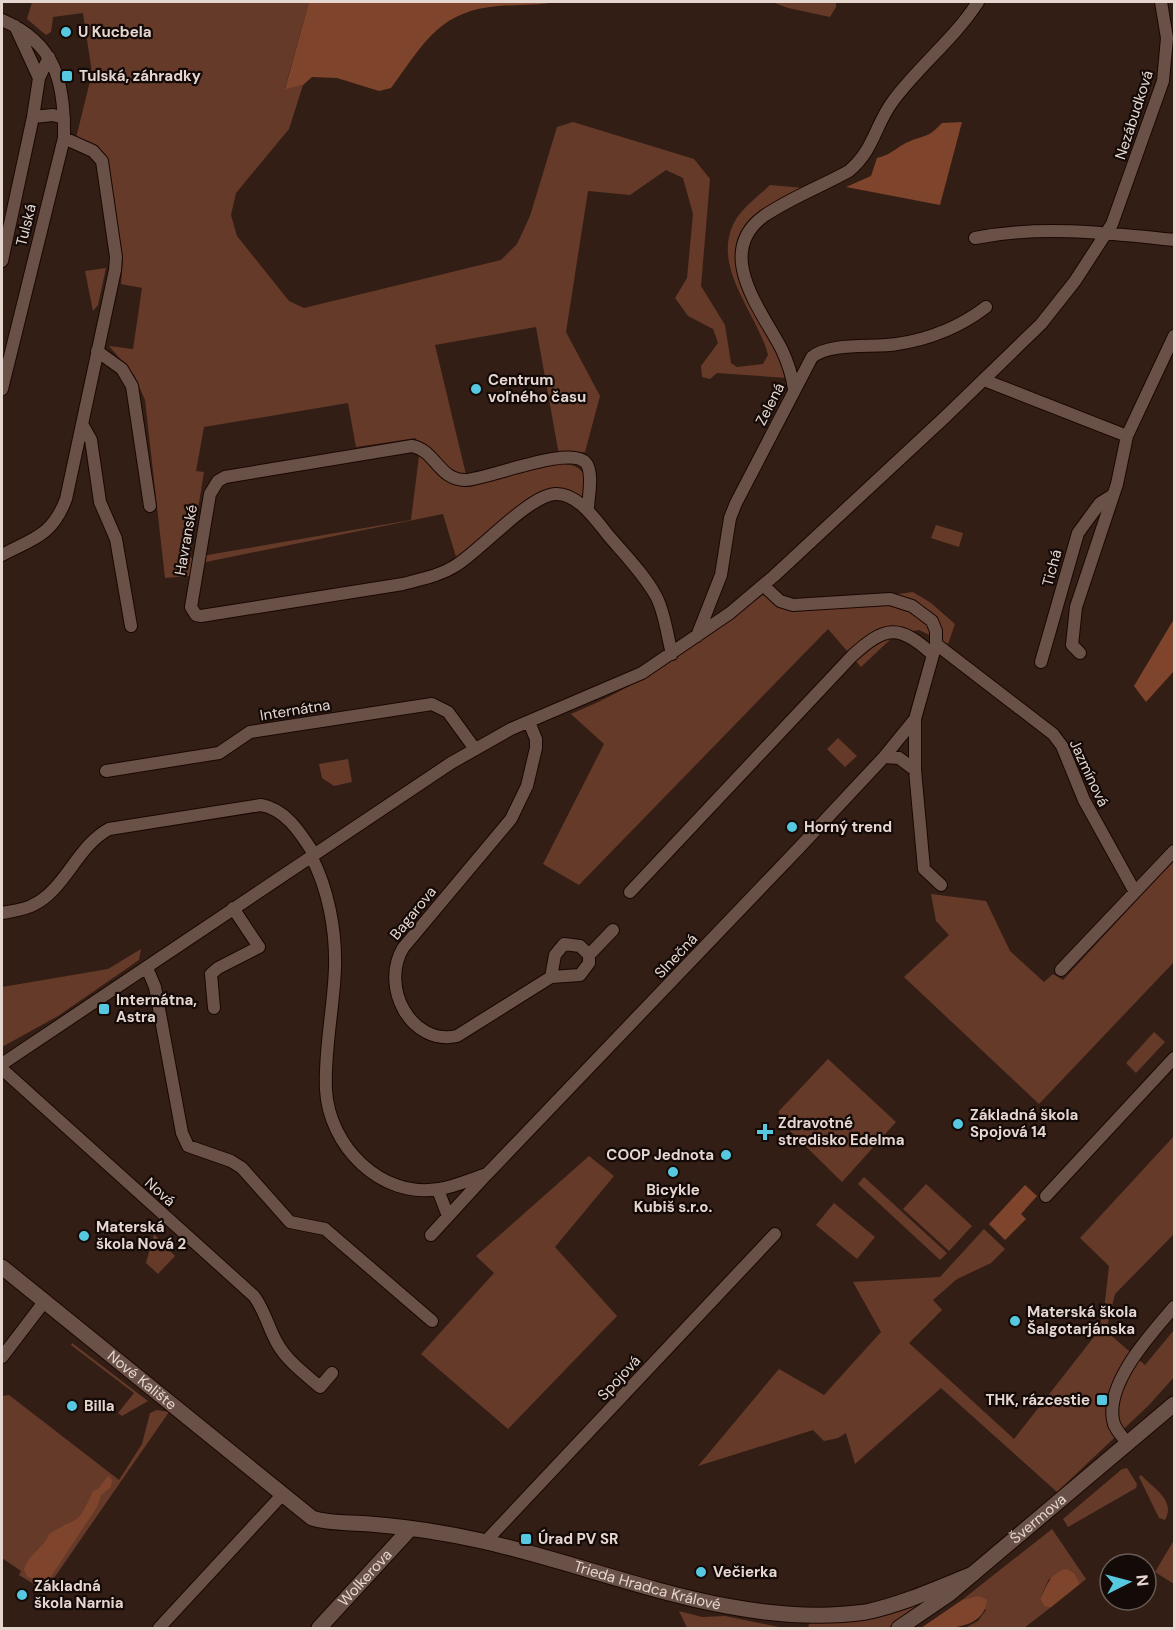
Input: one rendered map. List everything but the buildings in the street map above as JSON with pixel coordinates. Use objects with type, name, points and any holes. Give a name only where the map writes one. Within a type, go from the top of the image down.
[{"type":"street","points":[[794,389],[783,352],[744,280],[741,254],[749,231],[765,215],[849,171],[858,164],[872,145],[893,100],[951,37],[978,2]]},
{"type":"street","name":"Nezábudková","points":[[1107,233],[1163,81],[1167,38],[1161,2]]},
{"type":"street","name":"Tulská","points":[[2,20],[35,39],[49,57],[61,90],[64,118],[64,138],[2,389]]},
{"type":"street","points":[[15,26],[39,78]]},
{"type":"street","name":"Tulská","points":[[2,261],[33,117],[39,78],[49,57]]},
{"type":"street","points":[[33,117],[53,115],[64,118]]},
{"type":"street","points":[[2,555],[45,532],[59,518],[66,499],[116,264],[102,161],[93,151],[64,138]]},
{"type":"street","points":[[975,238],[1037,230],[1107,233],[1174,240]]},
{"type":"street","points":[[2,1066],[233,908],[475,749],[529,722],[612,687],[696,638],[763,585],[984,380],[1061,301],[1107,233]]},
{"type":"street","name":"Zelená","points":[[696,638],[722,575],[730,518],[736,503],[809,361],[822,351],[911,342],[948,330],[986,307]]},
{"type":"street","points":[[1080,652],[1072,645],[1076,607],[1113,495],[1127,436],[1174,336]]},
{"type":"street","points":[[98,351],[122,369],[132,386],[150,506]]},
{"type":"street","points":[[984,380],[1127,436]]},
{"type":"street","points":[[82,424],[91,440],[100,502],[116,539],[130,626]]},
{"type":"street","name":"Havranské","points":[[588,509],[589,472],[587,464],[581,460],[568,458],[529,464],[467,481],[446,475],[423,450],[412,446],[225,477],[218,481],[210,494],[191,607],[196,615],[201,616],[403,584],[456,566],[542,498],[563,495],[588,509],[657,598],[672,654]]},
{"type":"street","name":"Tichá","points":[[1041,663],[1078,533],[1100,503],[1113,495]]},
{"type":"street","points":[[630,892],[852,656],[873,638],[882,633],[902,633],[934,649],[936,631],[927,616],[897,600],[793,605],[780,600],[763,585]]},
{"type":"street","name":"Slnečná","points":[[934,649],[915,719],[915,770],[924,869],[941,885]]},
{"type":"street","name":"Jazmínová","points":[[934,649],[1053,734],[1062,746],[1084,800],[1135,892]]},
{"type":"street","name":"Internátna","points":[[106,771],[219,753],[250,732],[432,704],[448,712],[475,749]]},
{"type":"street","name":"Slnečná","points":[[431,1235],[884,757],[915,719]]},
{"type":"street","name":"Bagarova","points":[[529,722],[536,739],[535,758],[517,811],[403,948],[395,963],[393,982],[399,1003],[424,1030],[445,1038],[472,1028],[551,977],[580,975],[586,970],[589,955],[613,930]]},
{"type":"street","points":[[884,757],[899,758],[908,762],[915,770]]},
{"type":"street","points":[[2,913],[34,905],[45,897],[95,839],[109,830],[261,805],[272,807],[282,813],[313,855]]},
{"type":"street","points":[[1061,970],[1174,851]]},
{"type":"street","name":"Slnečná","points":[[313,855],[322,882],[333,932],[335,966],[326,1077],[329,1114],[345,1147],[369,1171],[397,1185],[416,1190],[438,1190],[487,1174]]},
{"type":"street","points":[[214,1008],[211,975],[218,968],[259,947],[233,908]]},
{"type":"street","points":[[551,977],[555,955],[564,944],[580,946],[589,955]]},
{"type":"street","points":[[147,968],[155,987],[182,1133],[188,1146],[231,1161],[242,1168],[290,1222],[325,1229],[432,1321]]},
{"type":"street","points":[[1046,1196],[1174,1058]]},
{"type":"street","name":"Nová","points":[[2,1066],[254,1296],[265,1313],[277,1344],[294,1364],[320,1387],[332,1373]]},
{"type":"street","points":[[438,1190],[448,1216]]},
{"type":"street","name":"Spojová","points":[[484,1542],[775,1234]]},
{"type":"street","name":"Nové Kalište","points":[[2,1267],[282,1495],[319,1521]]},
{"type":"street","points":[[2,1357],[44,1302]]},
{"type":"street","points":[[1128,1444],[1113,1424],[1115,1397],[1133,1359],[1174,1307]]},
{"type":"street","name":"Švermova","points":[[898,1629],[973,1574],[1174,1404]]},
{"type":"street","points":[[159,1629],[282,1495]]},
{"type":"street","name":"Trieda Hradca Králové","points":[[319,1521],[410,1529],[484,1542],[712,1606],[768,1617],[813,1617],[864,1612],[922,1595],[973,1574]]},
{"type":"street","name":"Wolkerova","points":[[319,1629],[410,1529]]},
{"type":"street","points":[[768,1617],[799,1629]]},
{"type":"shaded area","points":[[32,2],[309,2],[285,88],[303,85],[289,129],[236,193],[231,215],[237,236],[289,301],[304,308],[501,260],[517,244],[530,216],[557,127],[573,122],[694,159],[710,179],[701,286],[725,325],[731,363],[737,367],[763,364],[768,355],[732,272],[728,255],[729,238],[738,216],[770,185],[804,188],[751,218],[739,236],[736,256],[739,276],[747,298],[787,378],[717,373],[710,379],[702,377],[701,366],[718,343],[713,329],[688,316],[675,298],[687,278],[693,214],[683,178],[666,170],[630,195],[588,191],[566,332],[600,396],[585,452],[559,455],[536,327],[435,345],[469,487],[546,465],[570,465],[579,468],[585,475],[584,498],[549,490],[537,494],[456,557],[443,514],[201,563],[203,575],[165,578],[145,400],[134,375],[109,346],[133,349],[142,288],[121,284],[123,259],[108,160],[76,138],[92,73],[83,13],[53,17],[51,32],[46,35],[27,19]],"holes":[[[348,403],[356,447],[416,438],[419,456],[411,520],[190,558],[204,472],[196,471],[204,427]]]},
{"type":"shaded area","points":[[309,2],[555,2],[490,7],[456,17],[443,25],[421,47],[391,88],[379,91],[337,78],[312,77],[303,85],[285,89]]},
{"type":"shaded area","points":[[772,2],[836,2],[836,7],[830,17],[788,8]]},
{"type":"shaded area","points":[[962,122],[940,205],[846,187],[871,176],[877,158],[929,134],[942,123]]},
{"type":"shaded area","points":[[106,268],[98,305],[93,311],[85,271]]},
{"type":"shaded area","points":[[936,525],[963,533],[959,547],[931,538]]},
{"type":"shaded area","points":[[772,588],[803,607],[913,592],[931,603],[955,624],[948,644],[919,630],[896,634],[861,667],[828,629],[579,885],[543,864],[604,744],[571,714],[652,673]]},
{"type":"shaded area","points":[[1174,619],[1174,671],[1146,702],[1134,686]]},
{"type":"shaded area","points":[[838,738],[857,756],[845,767],[827,749]]},
{"type":"shaded area","points":[[348,759],[352,782],[334,786],[322,778],[319,764]]},
{"type":"shaded area","points":[[1174,860],[1174,962],[1039,1104],[904,977],[949,935],[936,921],[931,894],[986,901],[1010,951],[1044,982],[1053,974],[1063,980]]},
{"type":"shaded area","points":[[141,949],[139,960],[58,1016],[2,1047],[2,987],[108,969]]},
{"type":"shaded area","points":[[1154,1032],[1165,1042],[1136,1073],[1126,1063]]},
{"type":"shaded area","points":[[828,1059],[896,1122],[842,1182],[778,1119],[779,1111]]},
{"type":"shaded area","points":[[1174,1136],[1174,1234],[1115,1294],[1106,1331],[1145,1365],[1174,1330],[1174,1377],[1149,1405],[1057,1492],[941,1388],[855,1464],[846,1433],[838,1438],[824,1441],[813,1430],[698,1466],[779,1369],[824,1395],[881,1332],[853,1282],[940,1277],[984,1229],[1005,1249],[991,1263],[957,1279],[933,1300],[942,1310],[909,1343],[1014,1439],[1097,1333],[1104,1310],[1109,1266],[1080,1238]]},
{"type":"shaded area","points":[[589,1156],[614,1176],[555,1247],[617,1316],[508,1429],[421,1354],[494,1273],[476,1256]]},
{"type":"shaded area","points":[[864,1177],[947,1253],[940,1260],[858,1184]]},
{"type":"shaded area","points":[[926,1184],[972,1226],[949,1251],[903,1209]]},
{"type":"shaded area","points":[[1025,1185],[1037,1196],[1021,1214],[1026,1219],[1005,1240],[989,1224]]},
{"type":"shaded area","points":[[834,1203],[875,1237],[857,1259],[816,1225]]},
{"type":"shaded area","points":[[154,1234],[175,1256],[158,1274],[146,1263]]},
{"type":"shaded area","points":[[72,1343],[148,1401],[122,1416],[118,1413],[134,1393],[71,1345]]},
{"type":"shaded area","points":[[9,1395],[119,1480],[142,1444],[150,1413],[157,1410],[169,1412],[45,1591],[19,1575],[21,1571],[2,1558],[2,1396]]},
{"type":"shaded area","points":[[1127,1468],[1137,1484],[1136,1488],[1068,1527],[1063,1519],[1122,1469]]},
{"type":"shaded area","points":[[1141,1475],[1166,1501],[1168,1513],[1165,1520],[1159,1518],[1139,1477]]},
{"type":"shaded area","points":[[108,1476],[112,1480],[111,1487],[101,1495],[97,1507],[48,1581],[42,1583],[28,1577],[24,1570],[32,1555],[49,1534],[80,1516],[93,1491],[98,1489]]},
{"type":"shaded area","points":[[1052,1529],[1086,1579],[1080,1584],[1075,1574],[1049,1579],[1040,1599],[1044,1606],[1050,1608],[1024,1628],[965,1628],[978,1621],[986,1610],[962,1600]]},
{"type":"shaded area","points":[[1174,1540],[1174,1584],[1158,1574],[1158,1567]]},
{"type":"shaded area","points":[[1067,1569],[1075,1574],[1080,1584],[1050,1608],[1044,1606],[1040,1599],[1050,1580],[1056,1573]]},
{"type":"shaded area","points":[[979,1596],[987,1600],[984,1610],[972,1622],[963,1626],[921,1628],[962,1600]]},
{"type":"shaded area","points":[[924,1600],[888,1628],[811,1628],[808,1626],[810,1623],[846,1621]]},
{"type":"shaded area","points":[[679,1611],[702,1617],[725,1616],[784,1628],[687,1628]]},
{"type":"place","name":"U Kucbela","points":[[66,32]]},
{"type":"place","name":"Tulská, záhradky","points":[[67,76]]},
{"type":"place","name":"Centrum voľného času","points":[[476,389]]},
{"type":"place","name":"Horný trend","points":[[792,827]]},
{"type":"place","name":"Internátna, Astra","points":[[104,1009]]},
{"type":"place","name":"Základná škola Spojová 14","points":[[958,1124]]},
{"type":"place","name":"Zdravotné stredisko Edelma","points":[[765,1132]]},
{"type":"place","name":"COOP Jednota","points":[[726,1155]]},
{"type":"place","name":"Bicykle Kubiš s.r.o.","points":[[673,1172]]},
{"type":"place","name":"Materská škola Nová 2","points":[[84,1236]]},
{"type":"place","name":"Materská škola Šalgotarjánska","points":[[1015,1321]]},
{"type":"place","name":"THK, rázcestie","points":[[1102,1400]]},
{"type":"place","name":"Billa","points":[[72,1406]]},
{"type":"place","name":"Úrad PV SR","points":[[526,1539]]},
{"type":"place","name":"Večierka","points":[[701,1572]]},
{"type":"place","name":"Základná škola Narnia","points":[[22,1595]]}]
